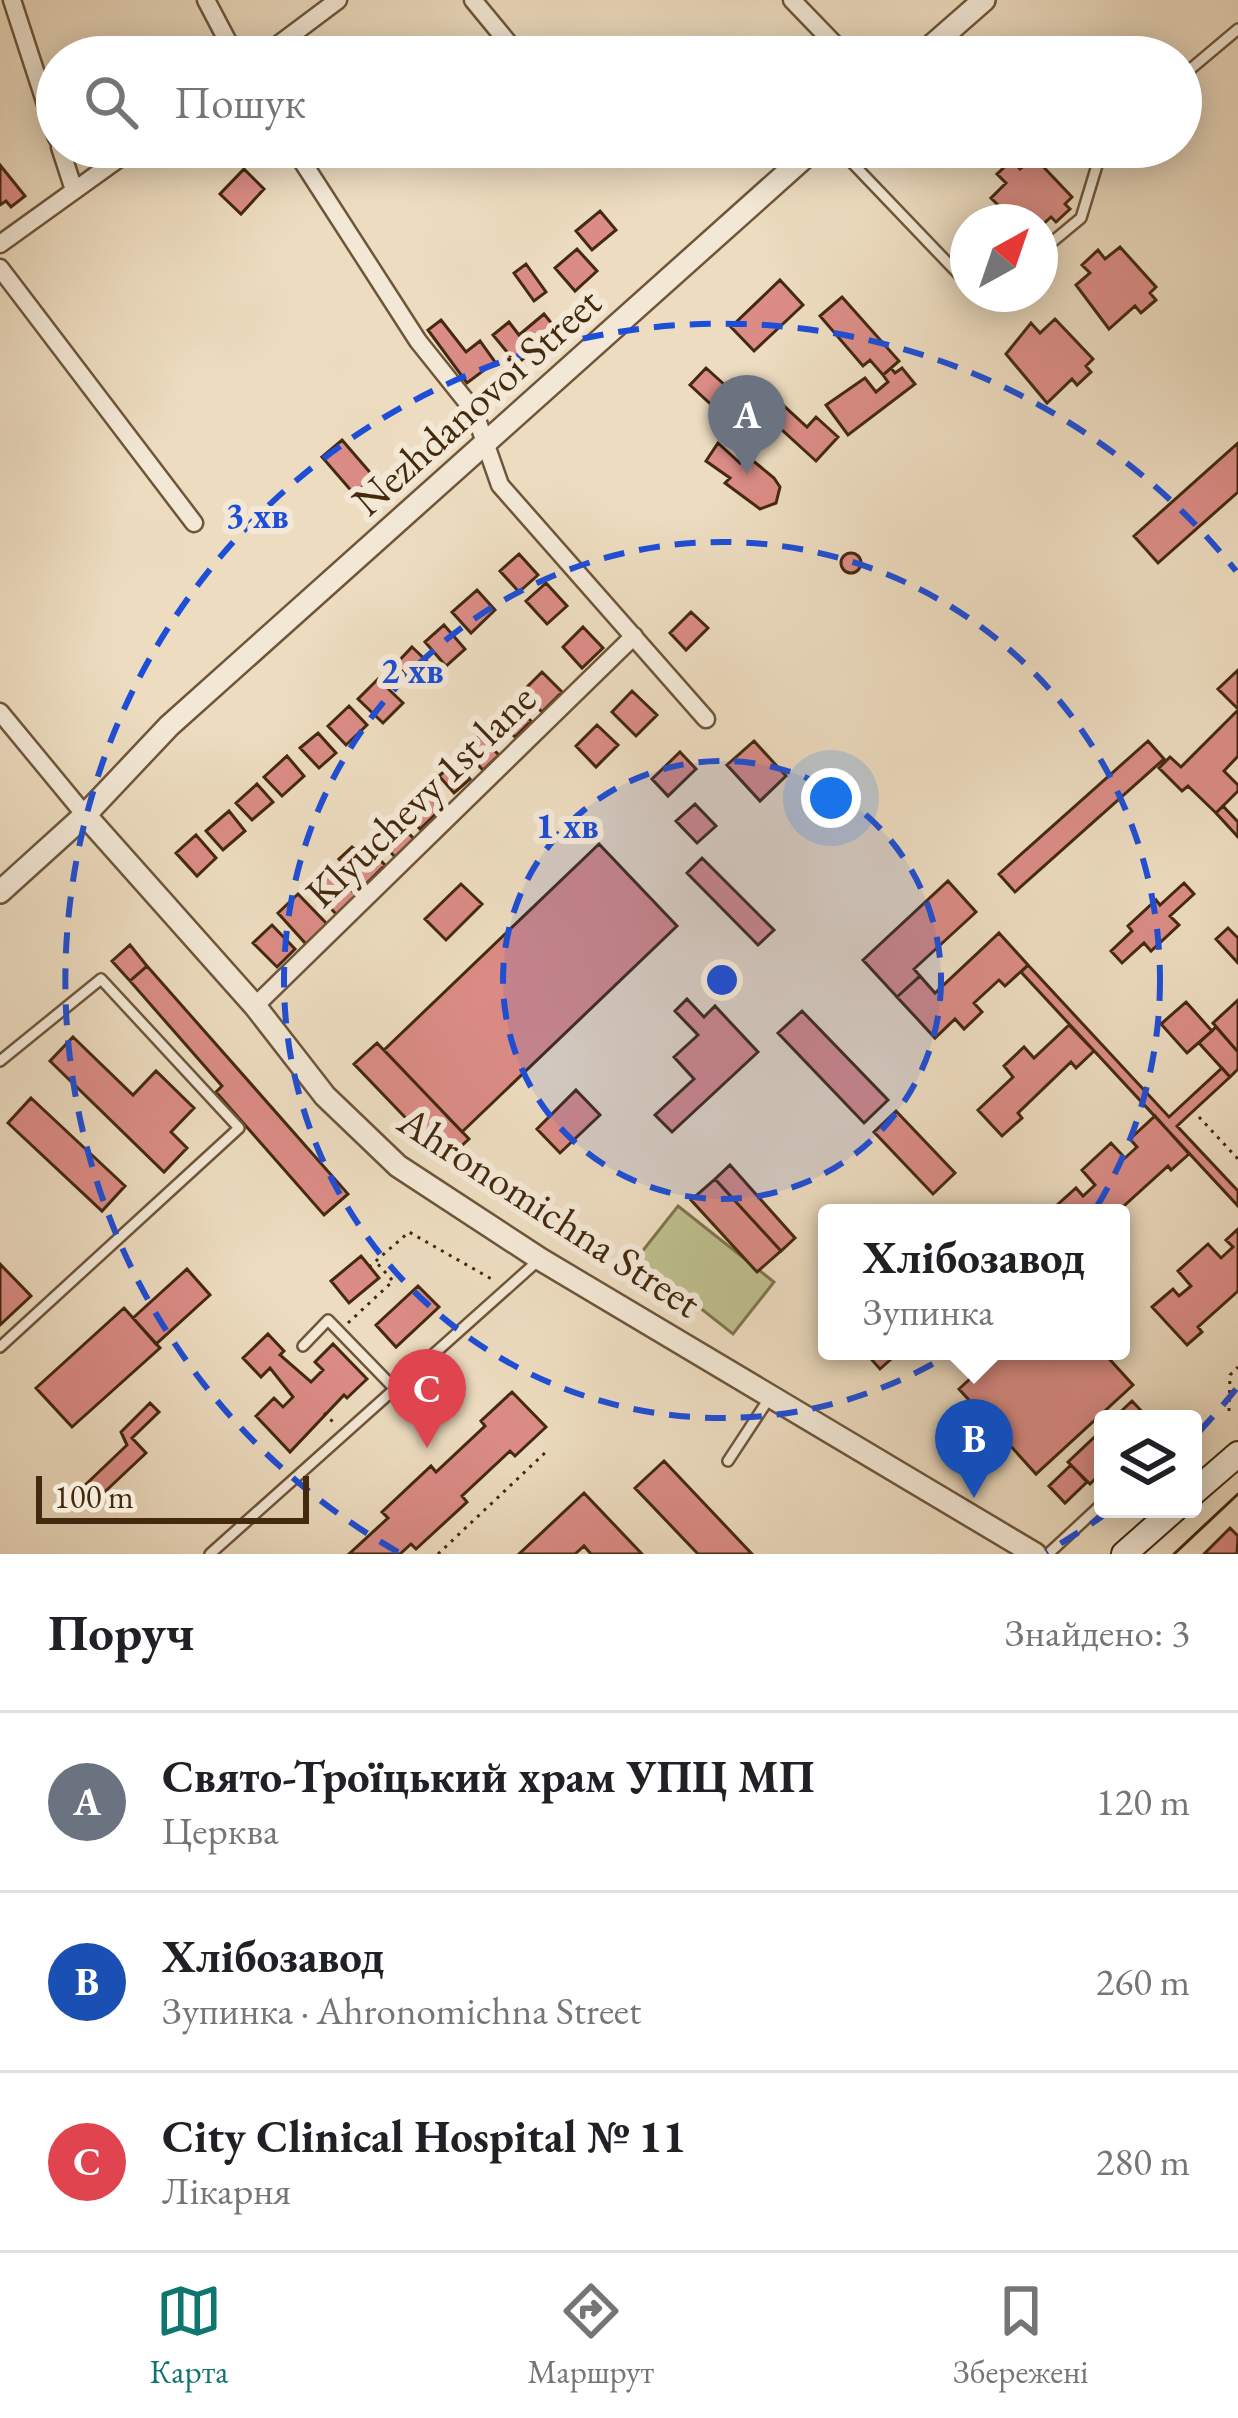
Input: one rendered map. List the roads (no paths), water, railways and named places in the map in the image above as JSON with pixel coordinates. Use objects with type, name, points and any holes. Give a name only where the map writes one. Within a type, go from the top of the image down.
[{"type":"main road","points":[[1202,1485],[1238,1454]]},
{"type":"main road","points":[[1124,1554],[1165,1518]]},
{"type":"street","points":[[12,0],[36,74]]},
{"type":"street","points":[[206,0],[225,36]]},
{"type":"street","points":[[290,36],[338,0]]},
{"type":"street","points":[[473,0],[503,36]]},
{"type":"street","points":[[792,0],[827,36]]},
{"type":"street","points":[[943,36],[984,0]]},
{"type":"street","points":[[67,168],[74,190]]},
{"type":"street","points":[[0,244],[105,168]]},
{"type":"street","points":[[306,168],[418,340],[475,411],[500,484],[706,718]]},
{"type":"street","name":"Nezhdanovoi Street","points":[[86,815],[170,726],[793,168]]},
{"type":"street","points":[[0,268],[194,523]]},
{"type":"street","name":"Klyuchevy 1st lane","points":[[256,1006],[634,636]]},
{"type":"street","points":[[0,712],[86,815],[0,892]]},
{"type":"street","name":"Ahronomichna Street","points":[[86,815],[256,1006],[325,1096],[368,1141],[438,1194],[540,1259],[1035,1554]]},
{"type":"lane","points":[[1202,59],[1238,29]]},
{"type":"lane","points":[[857,168],[950,265]]},
{"type":"lane","points":[[1058,237],[1082,218],[1096,168]]},
{"type":"lane","points":[[0,1061],[101,979],[238,1128],[0,1346]]},
{"type":"lane","points":[[210,1554],[540,1259]]},
{"type":"lane","points":[[303,1346],[328,1320],[394,1388]]},
{"type":"lane","points":[[728,1461],[770,1397]]},
{"type":"lane","points":[[1048,1554],[1094,1511]]},
{"type":"tram line","points":[[1174,1554],[1238,1494]]},
{"type":"place","name":"Свято-Троїцький храм УПЦ МП","points":[[747,474]]},
{"type":"place","name":"City Clinical Hospital № 11","points":[[427,1448]]},
{"type":"place","name":"Хлібозавод","points":[[974,1498]]}]
